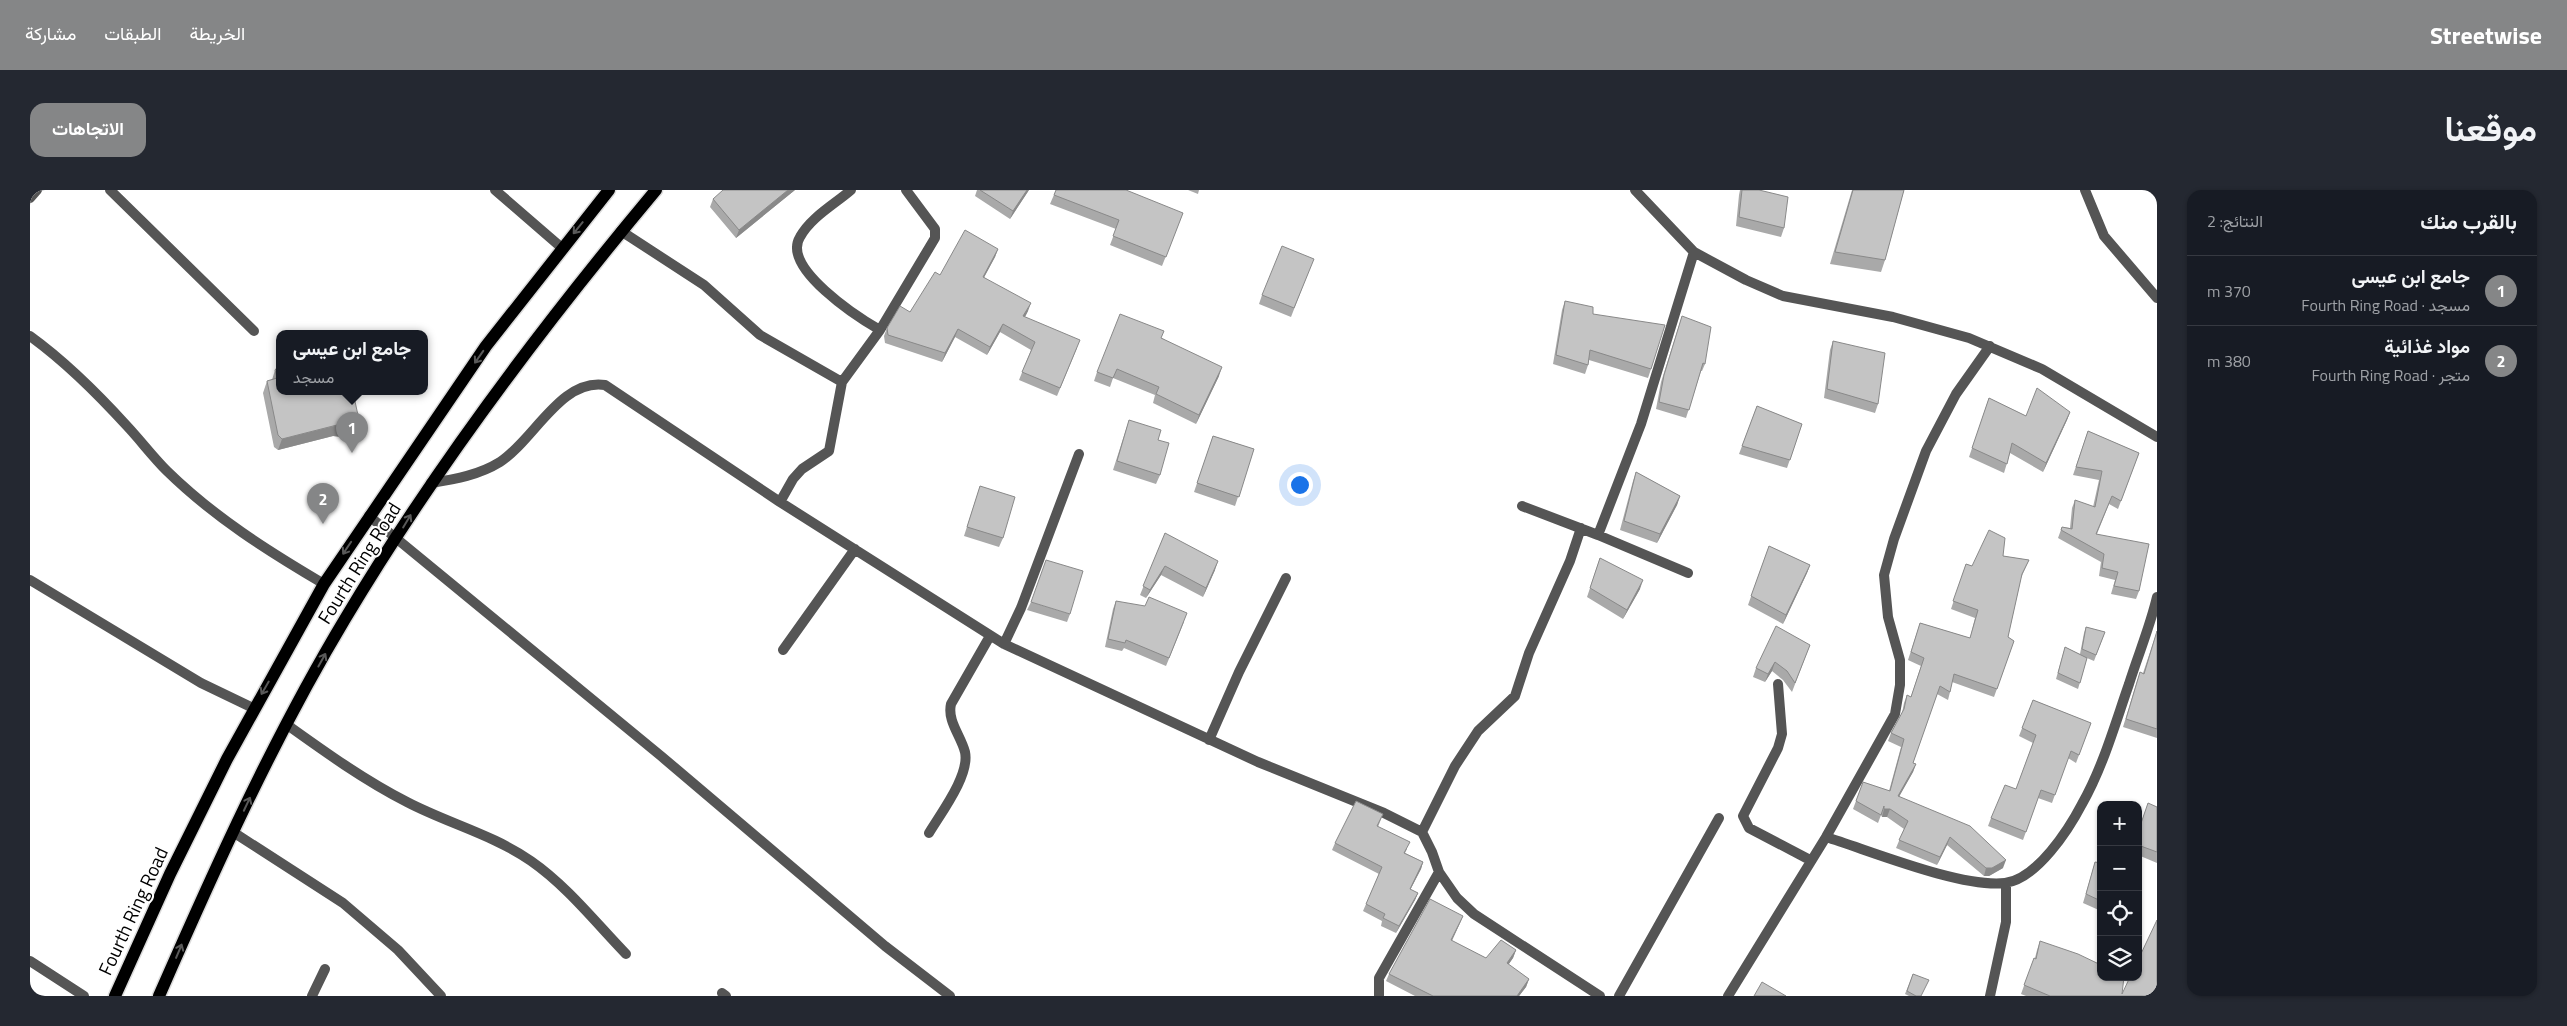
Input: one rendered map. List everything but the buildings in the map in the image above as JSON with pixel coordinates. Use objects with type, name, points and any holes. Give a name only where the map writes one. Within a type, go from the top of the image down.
[{"type":"main road","name":"Fourth Ring Road","points":[[115,996],[170,874],[254,708],[324,584],[486,346],[609,190]]},
{"type":"main road","name":"Fourth Ring Road","points":[[159,996],[233,832],[286,724],[345,619],[431,483],[550,321],[656,190]]},
{"type":"street","points":[[30,198],[37,190]]},
{"type":"street","points":[[110,190],[254,330]]},
{"type":"street","points":[[496,190],[562,248]]},
{"type":"street","points":[[852,190],[807,228],[799,238],[798,248],[801,259],[825,292],[849,312],[880,330]]},
{"type":"street","points":[[780,502],[802,469],[829,451],[842,382],[880,330],[935,238],[934,229],[906,190]]},
{"type":"street","points":[[1635,190],[1694,252],[1746,280],[1784,296],[1922,324],[1950,331],[1990,346],[2042,369],[2157,437]]},
{"type":"street","points":[[2085,190],[2104,236],[2157,298]]},
{"type":"street","points":[[622,231],[704,285],[760,335],[842,382]]},
{"type":"street","points":[[1598,535],[1641,424],[1694,252]]},
{"type":"street","points":[[30,336],[58,357],[90,386],[167,471],[217,515],[252,540],[324,584]]},
{"type":"street","points":[[1728,996],[1826,836],[1895,714],[1900,685],[1900,660],[1888,617],[1884,575],[1894,539],[1935,434],[1956,394],[1990,346]]},
{"type":"street","points":[[431,483],[483,472],[502,460],[523,442],[565,398],[584,385],[605,384],[780,502],[1004,644],[1209,740],[1384,813],[1422,832],[1440,872],[1457,898],[1474,914],[1600,996]]},
{"type":"street","points":[[1004,644],[1021,608],[1079,454]]},
{"type":"street","points":[[1522,506],[1581,528],[1688,573]]},
{"type":"street","points":[[369,516],[661,756],[885,946],[950,996]]},
{"type":"street","points":[[1422,832],[1455,766],[1478,731],[1515,696],[1529,653],[1570,561],[1581,528]]},
{"type":"street","points":[[783,650],[855,549]]},
{"type":"street","points":[[1209,740],[1239,672],[1286,578]]},
{"type":"street","points":[[30,580],[176,668],[254,708]]},
{"type":"street","points":[[1826,836],[1948,876],[1980,882],[2006,883],[2024,876],[2051,851],[2082,804],[2121,706],[2157,597]]},
{"type":"street","points":[[930,833],[964,770],[965,752],[950,715],[951,704],[990,636]]},
{"type":"street","points":[[1778,684],[1782,734],[1778,748],[1743,816],[1749,828],[1810,860]]},
{"type":"street","points":[[286,724],[347,768],[408,803],[526,858],[559,886],[626,954]]},
{"type":"street","points":[[1619,996],[1718,818]]},
{"type":"street","points":[[233,832],[343,903],[398,950],[441,996]]},
{"type":"street","points":[[1378,996],[1379,978],[1440,872]]},
{"type":"street","points":[[1990,996],[2006,922],[2006,883]]},
{"type":"street","points":[[30,961],[84,996]]},
{"type":"street","points":[[312,996],[325,969]]},
{"type":"place","name":"جامع ابن عيسى","points":[[352,453]]},
{"type":"place","name":"مواد غذائية","points":[[323,524]]}]
